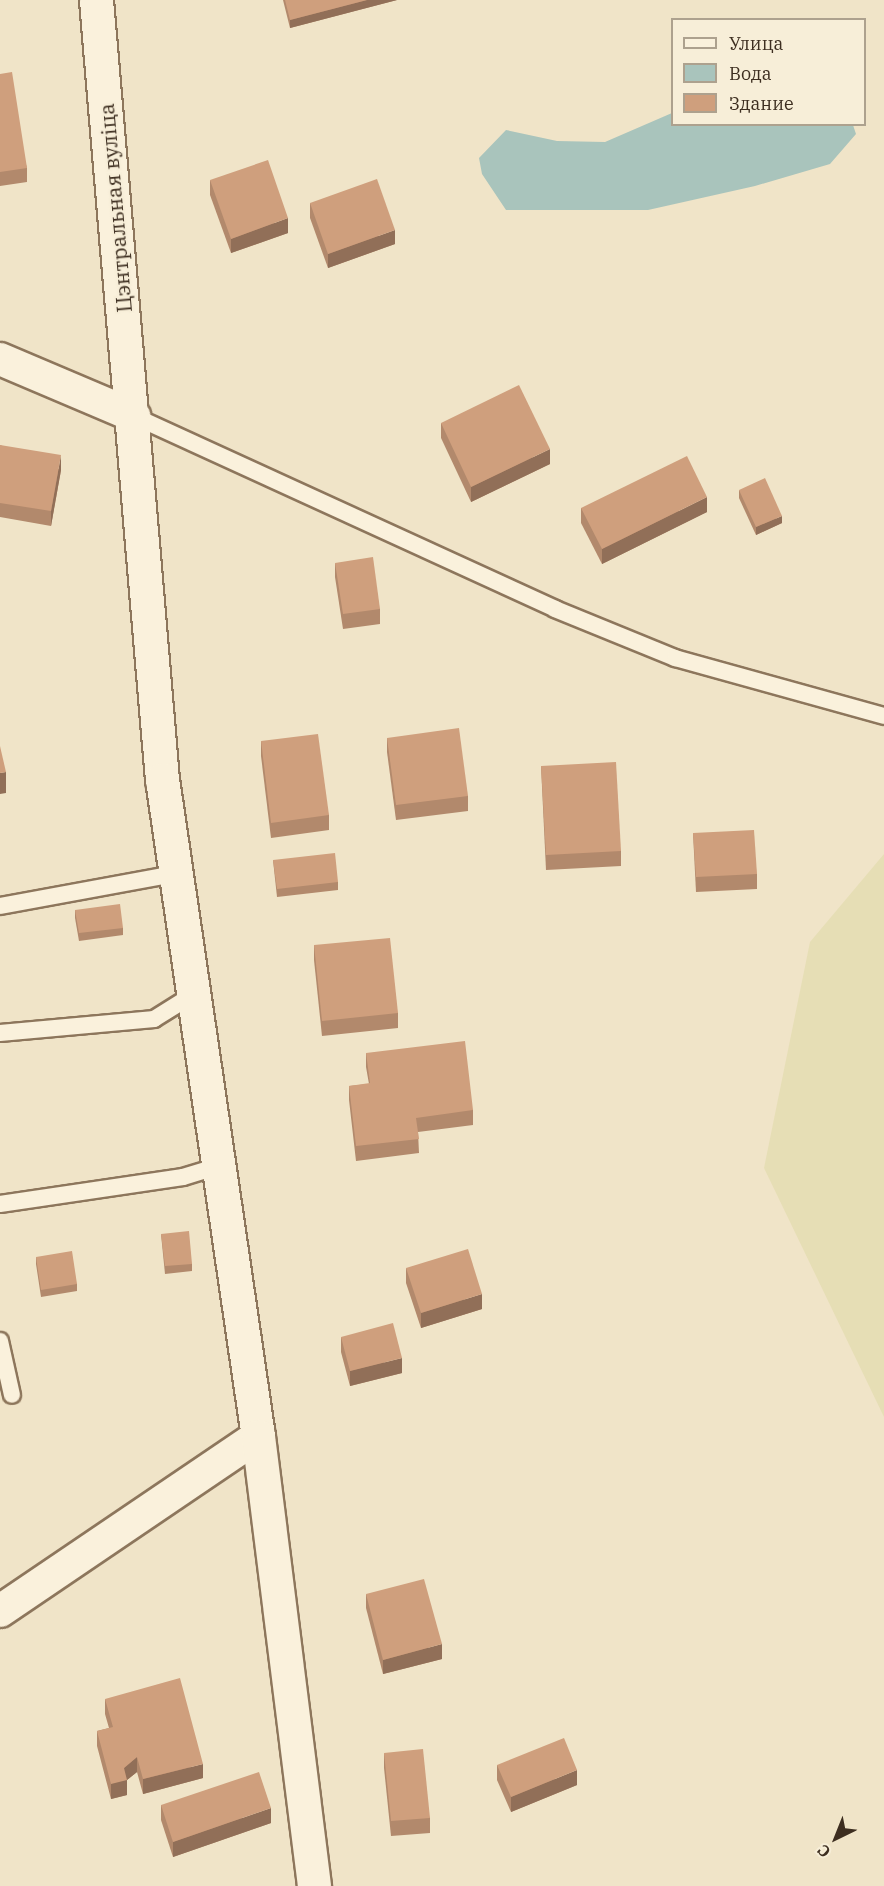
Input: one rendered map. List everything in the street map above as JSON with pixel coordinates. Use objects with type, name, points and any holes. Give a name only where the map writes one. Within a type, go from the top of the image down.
[{"type":"street","name":"Цэнтральная вуліца","points":[[96,0],[134,416],[162,779],[258,1436],[314,1886]]},
{"type":"street","points":[[0,359],[134,416]]},
{"type":"street","points":[[0,1611],[258,1436]]},
{"type":"lane","points":[[134,416],[555,609],[675,658],[884,716]]},
{"type":"lane","points":[[0,906],[175,874]]},
{"type":"lane","points":[[0,1033],[154,1019],[194,994]]},
{"type":"lane","points":[[0,1204],[183,1178],[219,1166]]},
{"type":"lane","points":[[0,1341],[12,1395]]},
{"type":"shaded area","points":[[884,854],[884,1417],[764,1168],[810,942]]},
{"type":"water","points":[[671,113],[671,126],[853,126],[856,134],[830,164],[755,186],[648,210],[506,210],[482,174],[479,158],[506,130],[557,141],[605,142]]},
{"type":"building","points":[[285,0],[367,0],[290,20]]},
{"type":"building","points":[[12,72],[27,168],[0,172],[0,74]]},
{"type":"building","points":[[268,160],[288,218],[231,239],[210,180]]},
{"type":"building","points":[[377,179],[395,230],[328,254],[310,203]]},
{"type":"building","points":[[519,385],[550,449],[471,487],[441,423]]},
{"type":"building","points":[[0,445],[61,455],[51,511],[0,503]]},
{"type":"building","points":[[687,456],[707,497],[602,549],[581,508]]},
{"type":"building","points":[[765,478],[782,516],[756,527],[739,490]]},
{"type":"building","points":[[373,557],[380,609],[343,614],[335,563]]},
{"type":"building","points":[[459,728],[468,796],[396,805],[387,738]]},
{"type":"building","points":[[318,734],[329,815],[271,823],[261,741]]},
{"type":"building","points":[[0,746],[6,772],[0,773]]},
{"type":"building","points":[[616,762],[621,851],[546,855],[541,766]]},
{"type":"building","points":[[754,830],[757,874],[696,877],[693,833]]},
{"type":"building","points":[[335,853],[338,882],[277,889],[273,860]]},
{"type":"building","points":[[120,904],[123,928],[79,933],[75,910]]},
{"type":"building","points":[[390,938],[398,1013],[322,1021],[314,945]]},
{"type":"building","points":[[465,1041],[473,1110],[416,1118],[419,1139],[356,1146],[349,1086],[370,1083],[366,1053]]},
{"type":"building","points":[[189,1231],[192,1264],[165,1266],[161,1234]]},
{"type":"building","points":[[468,1249],[482,1294],[421,1313],[406,1268]]},
{"type":"building","points":[[72,1251],[77,1284],[41,1290],[36,1257]]},
{"type":"building","points":[[393,1323],[402,1358],[350,1371],[341,1337]]},
{"type":"building","points":[[424,1579],[442,1644],[383,1660],[366,1594]]},
{"type":"building","points":[[180,1678],[203,1764],[143,1779],[137,1757],[124,1768],[127,1780],[111,1784],[97,1731],[113,1727],[105,1699]]},
{"type":"building","points":[[564,1738],[577,1770],[511,1797],[497,1765]]},
{"type":"building","points":[[423,1749],[430,1818],[391,1821],[384,1753]]},
{"type":"building","points":[[259,1772],[271,1808],[173,1842],[161,1805]]}]
